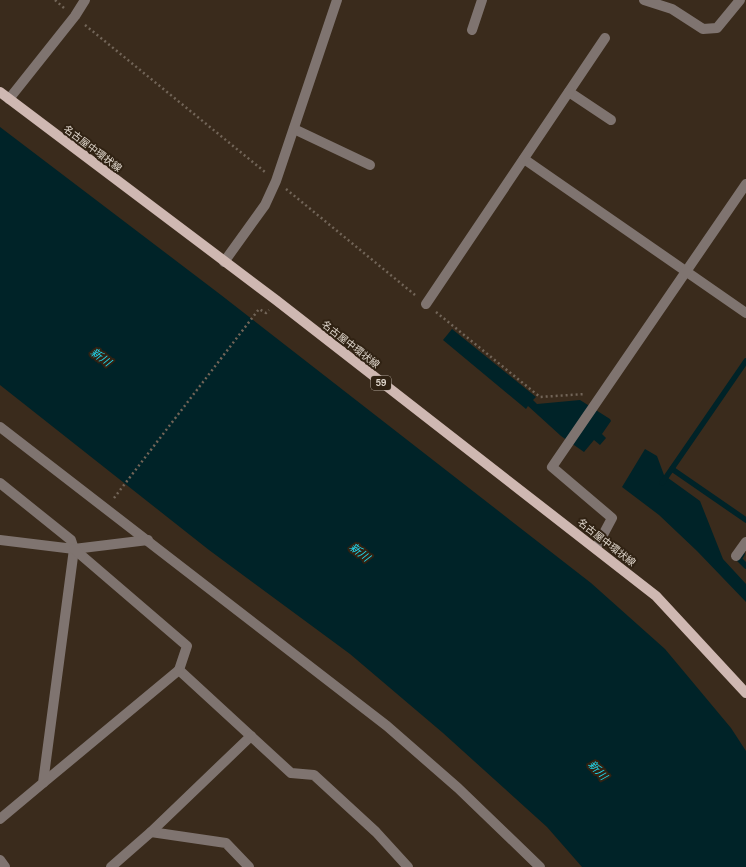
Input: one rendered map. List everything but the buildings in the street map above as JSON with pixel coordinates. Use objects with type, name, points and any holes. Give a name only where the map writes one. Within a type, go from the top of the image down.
[{"type":"main road","name":"名古屋中環状線","points":[[0,92],[224,262],[596,548],[656,596],[746,693]]},
{"type":"street","points":[[9,98],[75,16],[85,0]]},
{"type":"street","points":[[224,262],[265,205],[276,181],[337,0]]},
{"type":"street","points":[[472,30],[482,0]]},
{"type":"street","points":[[644,0],[674,4],[703,29],[717,28],[740,0]]},
{"type":"street","points":[[426,304],[605,38]]},
{"type":"street","points":[[569,92],[611,120]]},
{"type":"street","points":[[294,129],[370,165]]},
{"type":"street","points":[[524,158],[685,272],[746,313]]},
{"type":"street","points":[[596,548],[612,518],[552,466],[604,393],[746,184]]},
{"type":"street","points":[[0,427],[387,726],[458,788],[540,867]]},
{"type":"street","points":[[0,483],[71,540],[74,549],[43,783]]},
{"type":"street","points":[[0,540],[74,549],[148,540]]},
{"type":"street","points":[[736,556],[746,542]]},
{"type":"street","points":[[0,819],[179,670],[187,646],[74,549]]},
{"type":"street","points":[[179,670],[291,773],[314,775],[376,832],[408,867]]},
{"type":"street","points":[[111,867],[151,832],[251,736]]},
{"type":"street","points":[[151,832],[226,843],[250,867]]},
{"type":"street","points":[[0,860],[5,867]]},
{"type":"path","points":[[75,16],[540,397],[604,393]]},
{"type":"path","points":[[112,502],[259,309]]},
{"type":"water","name":"新川","points":[[0,127],[221,295],[591,583],[665,649],[731,728],[746,751],[746,867],[582,867],[547,827],[443,733],[350,654],[209,550],[0,385]]},
{"type":"water","points":[[452,329],[536,397],[533,400],[537,404],[580,400],[610,419],[611,421],[602,434],[606,438],[600,445],[594,440],[584,452],[561,436],[528,406],[526,409],[443,340]]},
{"type":"water","points":[[645,449],[657,456],[664,475],[700,501],[723,559],[746,584],[746,602],[697,551],[659,515],[622,487]]},
{"type":"waterway","points":[[662,483],[746,361]]},
{"type":"waterway","points":[[672,469],[746,520]]},
{"type":"waterway","points":[[742,554],[739,559],[746,566]]}]
